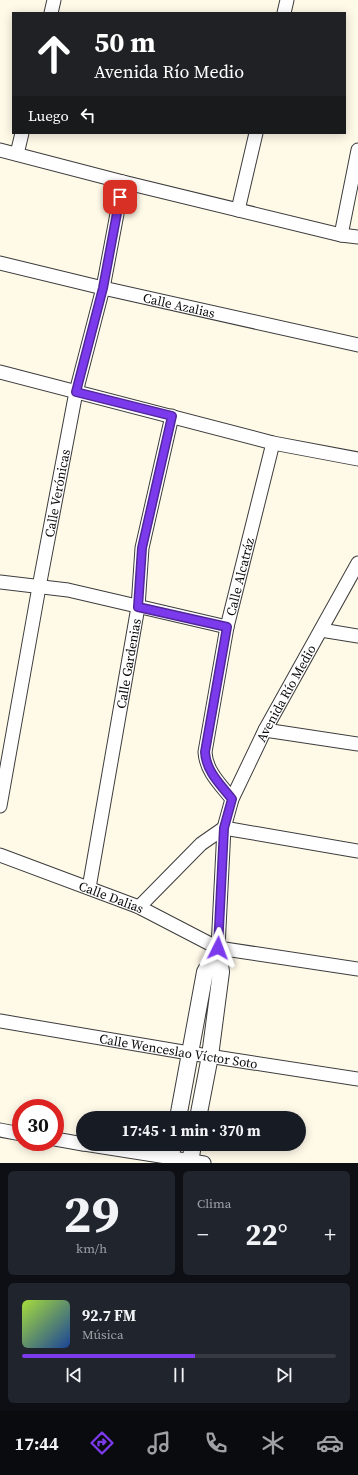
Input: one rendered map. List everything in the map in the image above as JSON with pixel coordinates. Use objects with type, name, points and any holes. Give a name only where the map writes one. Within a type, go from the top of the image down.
[{"type":"street","points":[[51,12],[54,0]]},
{"type":"street","points":[[284,12],[287,0]]},
{"type":"street","points":[[17,154],[22,134]]},
{"type":"street","points":[[238,210],[256,134]]},
{"type":"street","points":[[0,150],[123,182],[340,235],[358,237]]},
{"type":"street","points":[[340,235],[358,150]]},
{"type":"street","name":"Calle Verónicas","points":[[0,806],[76,392],[103,288],[123,182]]},
{"type":"street","name":"Calle Azalias","points":[[0,263],[103,288],[358,345]]},
{"type":"street","points":[[0,372],[272,443],[358,459]]},
{"type":"street","name":"Calle Gardenias","points":[[89,888],[138,607],[142,548],[172,416]]},
{"type":"street","name":"Calle Alcatráz","points":[[232,799],[209,771],[205,761],[205,752],[227,627],[272,443]]},
{"type":"street","name":"Avenida Río Medio","points":[[218,948],[224,828],[232,799],[265,730],[358,563]]},
{"type":"street","points":[[0,582],[68,590],[227,627]]},
{"type":"street","points":[[321,630],[358,636]]},
{"type":"street","points":[[265,730],[358,744]]},
{"type":"street","points":[[139,907],[202,844],[224,828],[358,851]]},
{"type":"street","name":"Calle Dalias","points":[[0,855],[139,907],[218,948],[358,969]]},
{"type":"street","points":[[179,1111],[205,972],[218,948]]},
{"type":"street","points":[[199,1111],[210,1056],[221,972],[218,948]]},
{"type":"street","name":"Calle Wenceslao Víctor Soto","points":[[0,1021],[190,1054],[358,1079]]},
{"type":"street","points":[[0,1130],[12,1132]]},
{"type":"street","points":[[64,1141],[76,1143]]},
{"type":"street","points":[[139,1151],[171,1155],[195,1162],[194,1151]]},
{"type":"route","points":[[120,197],[103,288],[76,392],[172,416],[142,548],[138,607],[227,627],[205,752],[205,761],[209,771],[232,799],[224,828],[218,948]]}]
